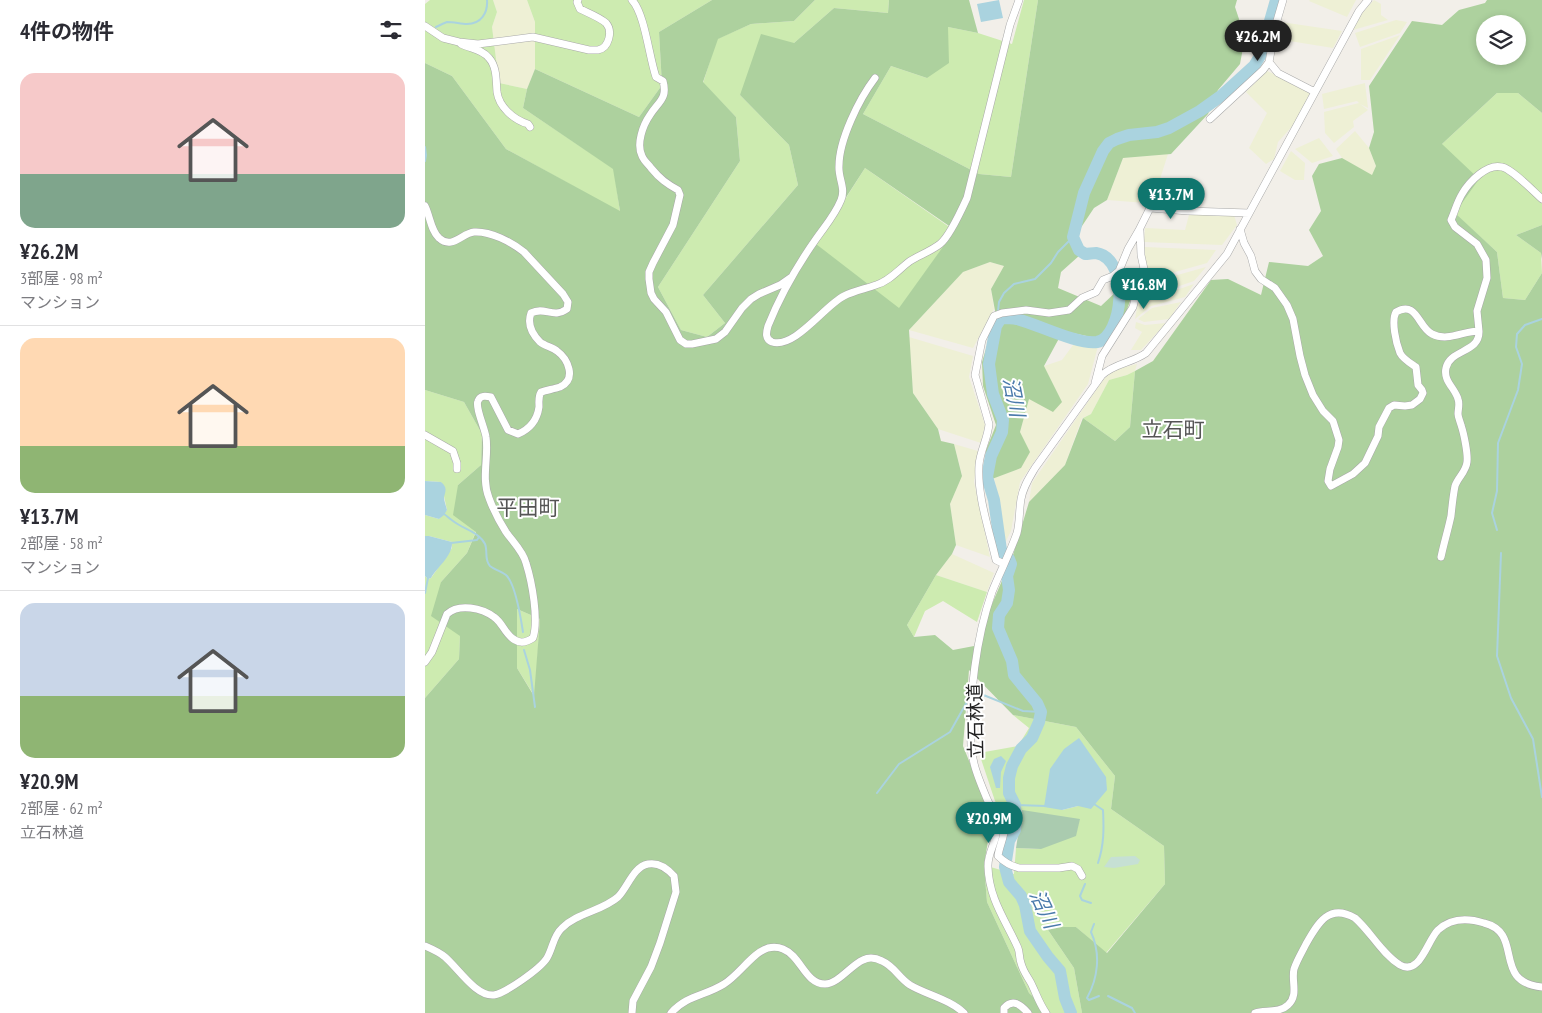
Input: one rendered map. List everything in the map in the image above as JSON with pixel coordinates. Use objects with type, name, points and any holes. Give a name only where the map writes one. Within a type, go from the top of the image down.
[{"type":"street","points":[[425,26],[443,38],[459,42],[478,44],[533,37],[589,50],[598,50],[607,43],[610,32],[609,27],[604,22],[580,9],[578,0]]},
{"type":"street","points":[[632,0],[636,5],[656,77],[663,81],[665,88],[662,100],[650,114],[642,131],[640,142],[641,154],[657,176],[666,184],[678,190],[680,195],[673,225],[649,272],[649,288],[654,299],[666,312],[680,340],[686,344],[696,344],[716,338],[725,332],[751,299],[790,278]]},
{"type":"street","points":[[875,78],[866,90],[843,139],[839,166],[842,197],[833,216],[790,278],[767,326],[767,339],[774,342],[788,341],[838,300],[855,291],[878,285],[910,261],[942,243],[962,211],[967,198],[1019,0]]},
{"type":"street","points":[[1210,119],[1263,70],[1269,62],[1276,24],[1283,0]]},
{"type":"street","points":[[1095,383],[1108,369],[1138,358],[1146,353],[1227,254],[1359,11],[1369,0]]},
{"type":"street","points":[[459,42],[488,56],[493,63],[497,95],[502,104],[511,116],[528,124],[530,127]]},
{"type":"street","points":[[1269,62],[1278,74],[1315,92]]},
{"type":"street","points":[[1441,557],[1457,480],[1465,470],[1467,461],[1462,426],[1458,415],[1459,400],[1456,392],[1448,383],[1445,370],[1452,357],[1466,351],[1475,344],[1479,337],[1477,311],[1487,278],[1486,260],[1477,244],[1455,227],[1451,220],[1462,194],[1480,173],[1487,168],[1503,167],[1512,172],[1542,199]]},
{"type":"street","points":[[425,206],[439,238],[451,243],[471,232],[482,232],[503,240],[524,252],[563,294],[568,302],[567,310],[557,314],[537,310],[531,313],[529,319],[532,331],[541,342],[557,350],[566,360],[569,367],[568,378],[565,383],[560,387],[541,392],[538,397],[537,418],[530,428],[518,434],[508,430],[491,397],[481,397],[477,407],[483,422],[486,439],[485,478],[488,495],[507,533],[526,561],[533,596],[535,632],[533,638],[521,643],[513,640],[494,617],[476,609],[452,610],[447,614],[432,652],[425,662]]},
{"type":"street","points":[[1004,564],[996,560],[979,484],[979,463],[989,432],[989,424],[975,375],[982,340],[994,316],[1026,310],[1049,313],[1069,310],[1082,298],[1095,292],[1103,280],[1116,273],[1150,208],[1249,213]]},
{"type":"street","points":[[1095,383],[1102,356],[1133,307],[1143,276],[1144,269],[1139,230]]},
{"type":"street","points":[[1240,230],[1255,271],[1261,279],[1275,288],[1287,305],[1293,319],[1300,356],[1313,395],[1333,422],[1339,440],[1339,447],[1330,469],[1328,482],[1331,486],[1353,474],[1365,463],[1378,436],[1379,427],[1389,408],[1394,405],[1412,405],[1420,399],[1423,393],[1423,390],[1418,385],[1416,367],[1404,358],[1401,353],[1393,322],[1396,312],[1407,309],[1413,312],[1419,318],[1424,328],[1432,334],[1441,337],[1452,337],[1479,331]]},
{"type":"street","name":"立石林道","points":[[1046,1013],[1039,1003],[1031,982],[1025,973],[1019,951],[1001,915],[990,882],[989,858],[997,830],[994,814],[973,761],[971,745],[973,685],[983,622],[992,593],[1017,532],[1025,483],[1095,383]]},
{"type":"street","points":[[425,435],[453,451],[457,469]]},
{"type":"street","points":[[994,814],[1005,822],[998,856],[1000,858],[1013,867],[1043,868],[1072,866],[1078,869],[1082,876]]},
{"type":"street","points":[[425,946],[444,957],[480,992],[494,995],[514,985],[546,960],[557,932],[563,926],[611,903],[620,895],[639,868],[649,864],[662,866],[674,876],[676,892],[661,944],[633,1001],[632,1013]]},
{"type":"street","points":[[1255,1013],[1287,1007],[1294,996],[1294,969],[1313,932],[1323,918],[1340,912],[1355,918],[1393,959],[1408,968],[1418,962],[1438,930],[1447,924],[1469,919],[1487,923],[1501,932],[1505,939],[1512,970],[1518,978],[1532,986],[1542,987]]},
{"type":"street","points":[[671,1013],[686,1000],[724,985],[763,951],[774,947],[790,953],[798,960],[809,976],[822,984],[835,981],[863,960],[879,959],[888,964],[911,985],[949,1003],[964,1013]]},
{"type":"street","points":[[1004,1013],[1004,1008],[1007,1004],[1013,1002],[1021,1006],[1028,1013]]},
{"type":"green space","points":[[430,0],[493,0],[497,12],[492,27],[499,83],[527,89],[523,108],[614,169],[620,212],[506,149],[452,76],[425,63],[425,4]]},
{"type":"green space","points":[[493,0],[527,0],[535,22],[535,69],[527,89],[499,83],[492,27],[497,12]]},
{"type":"green space","points":[[527,0],[712,0],[659,32],[662,85],[639,117],[535,69],[535,22]]},
{"type":"green space","points":[[712,0],[815,0],[794,21],[751,24],[718,39],[703,82],[736,117],[740,161],[658,287],[681,330],[707,337],[725,323],[703,295],[798,185],[789,145],[740,95],[761,34],[794,43],[834,8],[888,13],[889,0],[969,0],[978,33],[948,27],[949,63],[927,78],[891,66],[863,114],[979,174],[1011,177],[1038,0],[1237,0],[1235,7],[1245,37],[1240,64],[1218,90],[1208,114],[1171,154],[1123,158],[1107,200],[1094,208],[1078,232],[1080,255],[1061,272],[1058,288],[1101,306],[1119,289],[1134,290],[1124,318],[1110,341],[1063,331],[1044,366],[1062,402],[1053,412],[1029,399],[1020,432],[1030,452],[1021,468],[984,482],[986,450],[996,425],[983,386],[982,362],[996,316],[991,289],[1004,266],[990,262],[963,272],[909,330],[913,393],[938,429],[941,441],[954,444],[962,476],[950,504],[956,545],[907,625],[914,637],[935,635],[953,650],[974,646],[1013,555],[1029,502],[1065,465],[1083,418],[1115,441],[1130,427],[1135,371],[1153,361],[1211,280],[1228,279],[1261,295],[1269,262],[1308,266],[1323,256],[1309,230],[1321,211],[1312,176],[1319,164],[1342,158],[1372,175],[1376,166],[1369,148],[1374,132],[1369,86],[1412,21],[1442,25],[1459,10],[1485,3],[1487,0],[1542,0],[1542,113],[1518,93],[1497,93],[1442,144],[1479,179],[1455,213],[1497,252],[1503,298],[1525,300],[1542,273],[1542,1013],[1082,1013],[1074,968],[1046,927],[1076,927],[1107,953],[1165,884],[1164,846],[1111,809],[1115,776],[1076,727],[1013,715],[969,670],[963,746],[991,815],[984,865],[987,902],[1029,993],[1051,1013],[425,1013],[425,698],[459,659],[460,636],[431,616],[441,582],[467,553],[476,532],[453,515],[458,485],[481,465],[482,434],[464,402],[425,390],[425,63],[452,76],[506,149],[620,211],[613,169],[523,108],[527,89],[535,69],[639,117],[662,85],[659,32]],"holes":[[[865,168],[955,230],[899,308],[816,244]],[[517,609],[540,619],[534,696],[517,668]]]},
{"type":"green space","points":[[815,0],[889,0],[888,13],[834,8],[740,95],[789,145],[798,185],[703,295],[725,323],[707,337],[681,330],[658,287],[740,161],[736,117],[703,83],[717,39],[751,24],[794,21]]},
{"type":"green space","points":[[1024,0],[1038,0],[1011,177],[979,174],[863,114],[891,66],[927,78],[948,27],[978,33],[1012,44]]},
{"type":"green space","points":[[1310,0],[1356,0],[1347,17]]},
{"type":"green space","points":[[1374,0],[1381,4],[1381,15],[1388,20],[1353,30],[1362,13]]},
{"type":"green space","points":[[1396,20],[1407,22],[1400,33],[1360,47],[1355,33]]},
{"type":"green space","points":[[1281,22],[1342,31],[1333,48],[1277,39]]},
{"type":"green space","points":[[1400,35],[1370,80],[1361,80],[1361,49]]},
{"type":"green space","points":[[1267,71],[1311,91],[1296,122],[1278,142],[1274,159],[1266,164],[1249,148],[1267,113],[1246,92]]},
{"type":"green space","points":[[1365,83],[1368,108],[1360,104],[1368,110],[1353,121],[1354,127],[1334,143],[1325,133],[1324,112],[1359,103],[1357,101],[1324,109],[1322,94]]},
{"type":"green space","points":[[1497,93],[1518,93],[1542,113],[1542,225],[1516,235],[1541,253],[1542,273],[1525,300],[1503,298],[1497,252],[1454,213],[1442,144]]},
{"type":"green space","points":[[1355,131],[1369,148],[1376,166],[1372,176],[1342,158],[1336,149]]},
{"type":"green space","points":[[1319,138],[1333,156],[1312,163],[1295,149]]},
{"type":"green space","points":[[1291,151],[1305,163],[1304,180],[1295,180],[1280,171]]},
{"type":"green space","points":[[1168,154],[1160,179],[1146,203],[1107,200],[1123,158]]},
{"type":"green space","points":[[865,168],[955,231],[899,309],[816,245]]},
{"type":"green space","points":[[1189,215],[1234,215],[1237,225],[1222,245],[1144,242],[1145,228],[1185,230]]},
{"type":"green space","points":[[1542,225],[1542,259],[1541,253],[1516,235]]},
{"type":"green space","points":[[1144,247],[1216,250],[1207,263],[1147,280]]},
{"type":"green space","points":[[990,262],[1004,266],[991,289],[994,309],[973,348],[909,330],[963,272]]},
{"type":"green space","points":[[1206,267],[1194,281],[1138,300],[1142,285]]},
{"type":"green space","points":[[1194,284],[1185,297],[1151,306],[1135,319],[1138,303]]},
{"type":"green space","points":[[1181,302],[1169,319],[1144,322],[1138,319],[1152,308]]},
{"type":"green space","points":[[1136,322],[1145,325],[1166,323],[1141,350],[1131,350],[1142,332],[1135,328]]},
{"type":"green space","points":[[909,337],[973,356],[969,377],[985,425],[981,443],[938,429],[913,393]]},
{"type":"green space","points":[[1073,345],[1098,346],[1088,384],[1020,482],[1011,531],[1005,543],[1000,502],[994,478],[1021,468],[1020,432],[1029,398],[1044,366],[1062,360]]},
{"type":"green space","points":[[1137,364],[1135,371],[1109,380],[1091,414],[1082,418],[1065,465],[1029,502],[1032,483],[1103,380],[1114,370]]},
{"type":"green space","points":[[1135,371],[1130,427],[1115,441],[1083,418],[1091,414],[1109,380]]},
{"type":"green space","points":[[425,390],[464,402],[482,434],[481,465],[458,485],[476,531],[467,553],[441,582],[460,636],[459,659],[425,698],[425,576],[428,579],[431,578],[452,548],[452,542],[425,536],[425,515],[439,519],[447,510],[441,482],[425,481]]},
{"type":"green space","points":[[954,444],[978,451],[974,482],[990,557],[956,545],[950,504],[962,475]]},
{"type":"green space","points":[[952,554],[994,573],[987,592],[936,575]]},
{"type":"green space","points":[[936,575],[987,592],[977,622],[943,601],[925,611],[914,637],[907,625]]},
{"type":"green space","points":[[517,609],[540,619],[535,697],[517,668]]},
{"type":"green space","points":[[1013,715],[1076,727],[1115,776],[1111,809],[1164,846],[1165,884],[1106,953],[1076,927],[1046,927],[1074,968],[1082,1013],[1051,1013],[1029,993],[987,902],[984,865],[1014,874],[1016,848],[1041,849],[1022,810],[1009,824],[995,801],[979,753],[1018,746],[1029,728]],"holes":[[[1050,769],[1078,806],[1062,810]]]},
{"type":"green space","points":[[1022,810],[1080,819],[1076,836],[1041,849],[1016,848]]},
{"type":"green space","points":[[1135,856],[1140,860],[1138,864],[1114,868],[1104,867],[1111,857]]},
{"type":"water","points":[[999,0],[1003,18],[981,22],[977,4]]},
{"type":"water","points":[[425,481],[441,482],[445,487],[444,499],[447,510],[439,519],[425,515]]},
{"type":"water","points":[[425,536],[452,542],[452,547],[447,557],[431,578],[428,579],[425,576]]},
{"type":"water","points":[[1079,738],[1106,777],[1107,790],[1091,809],[1078,806],[1062,810],[1044,807],[1050,769],[1064,749]]},
{"type":"water","points":[[1001,756],[1006,761],[1001,772],[1000,788],[996,788],[990,767],[994,759]]},
{"type":"waterway","points":[[436,27],[447,22],[472,24],[480,20],[485,13],[487,0]]},
{"type":"waterway","name":"沼川","points":[[1071,1013],[1065,998],[1060,971],[1030,931],[1025,905],[1021,896],[1009,882],[1005,867],[1009,841],[1015,830],[1016,819],[1015,805],[1009,793],[1009,778],[1012,766],[1021,749],[1032,738],[1041,712],[1037,703],[1014,675],[1012,661],[998,628],[999,615],[1007,603],[1009,590],[1007,576],[1011,564],[1001,550],[994,500],[987,477],[991,456],[1002,432],[1003,420],[993,394],[989,364],[996,326],[1001,318],[1013,318],[1079,340],[1097,342],[1106,337],[1113,327],[1119,298],[1119,282],[1115,269],[1107,258],[1096,253],[1085,254],[1079,250],[1073,237],[1084,193],[1103,151],[1109,143],[1117,139],[1169,128],[1200,111],[1221,96],[1254,66],[1260,56],[1276,0]]},
{"type":"waterway","points":[[425,147],[425,161]]},
{"type":"waterway","points":[[998,311],[999,302],[1004,293],[1014,284],[1035,279],[1073,237]]},
{"type":"waterway","points":[[1497,530],[1492,513],[1497,491],[1498,443],[1518,390],[1522,364],[1516,347],[1517,334],[1525,325],[1542,319]]},
{"type":"waterway","points":[[444,514],[457,524],[479,536],[485,544],[488,564],[503,573],[510,580],[523,632]]},
{"type":"waterway","points":[[451,543],[477,540],[479,537]]},
{"type":"waterway","points":[[1501,553],[1497,656],[1511,698],[1533,739],[1542,797]]},
{"type":"waterway","points":[[425,593],[428,578]]},
{"type":"waterway","points":[[524,650],[530,670],[535,707]]},
{"type":"waterway","points":[[981,694],[1023,711],[1041,712]]},
{"type":"waterway","points":[[877,793],[899,764],[950,732],[968,700]]},
{"type":"waterway","points":[[1094,804],[1103,810],[1103,837],[1098,863]]},
{"type":"waterway","points":[[1015,805],[1046,806]]},
{"type":"waterway","points":[[1085,884],[1080,896],[1082,900],[1091,903]]},
{"type":"waterway","points":[[1094,924],[1091,932],[1096,949],[1097,966],[1094,982],[1087,998],[1089,1000],[1099,996]]},
{"type":"waterway","points":[[1108,996],[1132,1008],[1135,1013]]},
{"type":"district","name":"立石町","points":[[1173,430]]},
{"type":"district","name":"平田町","points":[[528,508]]}]
